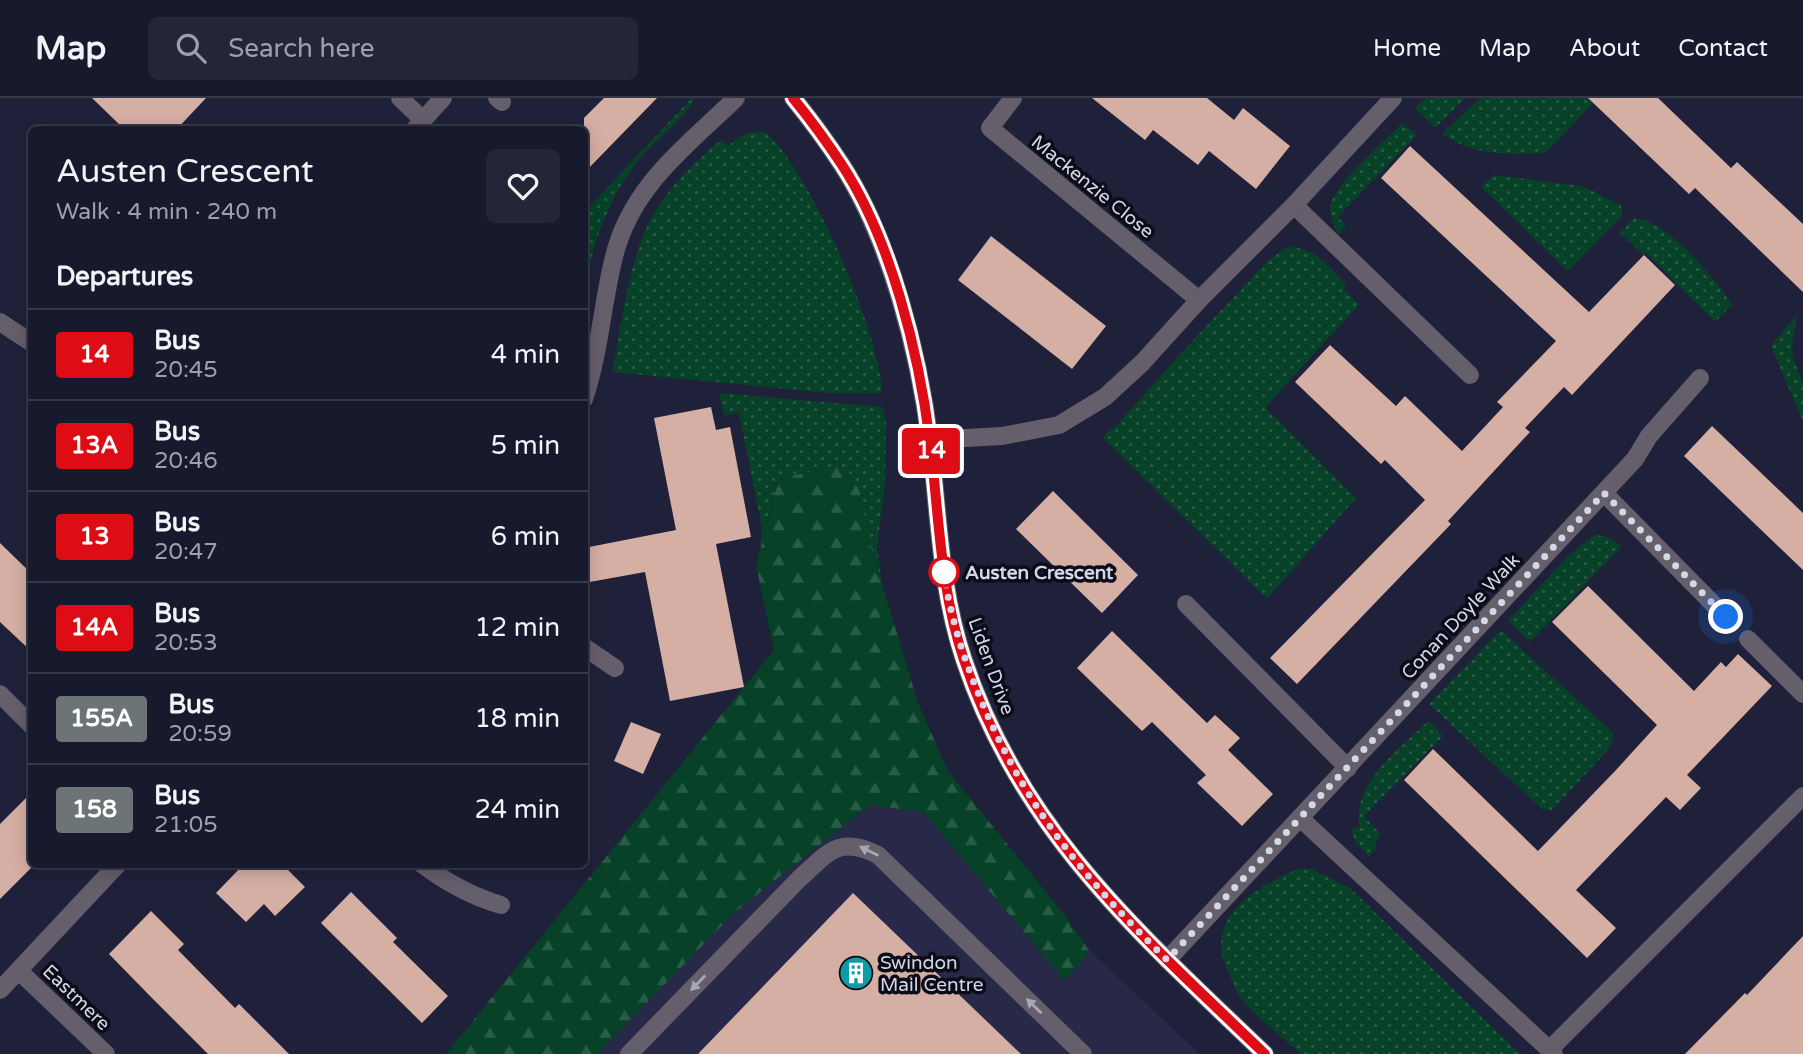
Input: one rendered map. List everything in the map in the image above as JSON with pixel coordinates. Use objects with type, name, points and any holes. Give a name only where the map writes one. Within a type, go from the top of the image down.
[{"type":"street","points":[[400,98],[418,125],[443,98]]},
{"type":"street","points":[[588,387],[614,255],[626,222],[646,189],[667,162],[736,98]]},
{"type":"street","name":"Liden Drive","points":[[793,98],[843,166],[873,224],[889,265],[915,357],[930,440],[945,587],[964,660],[996,736],[1029,797],[1055,836],[1093,884],[1265,1054]]},
{"type":"street","name":"Mackenzie Close","points":[[1013,98],[990,128],[1199,300]]},
{"type":"street","points":[[930,440],[1002,436],[1059,425],[1105,397],[1142,363],[1393,98]]},
{"type":"street","points":[[1294,205],[1470,375]]},
{"type":"street","points":[[0,322],[28,340]]},
{"type":"street","name":"Conan Doyle Walk","points":[[1167,960],[1636,459],[1649,436],[1700,377]]},
{"type":"street","points":[[1604,493],[1726,617]]},
{"type":"street","points":[[1186,604],[1348,768]]},
{"type":"street","points":[[1748,639],[1803,695]]},
{"type":"street","points":[[588,650],[615,668]]},
{"type":"street","points":[[0,694],[28,722]]},
{"type":"street","points":[[1300,818],[1551,1052],[1803,796]]},
{"type":"street","points":[[629,1054],[799,879],[827,854],[844,845],[861,846],[878,855],[1083,1054]]},
{"type":"street","name":"Eastmere","points":[[0,990],[114,868]]},
{"type":"street","points":[[427,868],[449,884],[475,897],[501,905]]},
{"type":"street","name":"Eastmere","points":[[19,971],[106,1054]]},
{"type":"shaded area","name":"Swindon Mail Centre","points":[[881,760],[1059,913],[1097,958],[1200,1054],[558,1054]]},
{"type":"green space","points":[[692,98],[695,98],[684,114],[632,168],[622,184],[599,234],[588,274],[588,208]]},
{"type":"green space","points":[[1426,98],[1465,98],[1435,128],[1415,108]]},
{"type":"green space","points":[[1480,98],[1598,98],[1546,153],[1518,154],[1492,153],[1467,147],[1442,134]]},
{"type":"green space","points":[[1402,123],[1417,135],[1338,217],[1346,226],[1338,235],[1330,211],[1336,194],[1352,173]]},
{"type":"green space","points":[[765,132],[783,151],[802,180],[840,254],[869,333],[882,393],[828,393],[612,372],[632,270],[653,215],[684,174],[721,140],[728,146],[743,135]]},
{"type":"green space","points":[[1494,175],[1582,186],[1621,205],[1622,216],[1568,271],[1481,187]]},
{"type":"green space","points":[[1634,218],[1646,220],[1674,239],[1715,281],[1732,305],[1715,322],[1646,253],[1643,255],[1620,233]]},
{"type":"green space","points":[[1290,247],[1307,251],[1321,260],[1346,285],[1344,289],[1359,305],[1267,405],[1267,409],[1356,498],[1267,599],[1102,437],[1116,426],[1262,267],[1275,255]]},
{"type":"green space","points":[[1797,314],[1792,344],[1793,358],[1803,383],[1803,422],[1771,346]]},
{"type":"green space","points":[[719,393],[883,407],[886,423],[885,484],[877,547],[882,583],[840,466],[779,478],[760,549],[762,528],[739,413],[724,415]]},
{"type":"green space","points":[[840,466],[858,483],[872,551],[918,703],[948,771],[1067,918],[1089,951],[1065,981],[923,812],[870,805],[734,913],[597,1054],[446,1054],[774,650],[756,565],[779,478]]},
{"type":"green space","points":[[1594,535],[1606,536],[1622,546],[1530,642],[1508,621],[1568,556]]},
{"type":"green space","points":[[1501,630],[1613,733],[1612,744],[1608,750],[1552,810],[1543,810],[1429,704]]},
{"type":"green space","points":[[1427,722],[1443,736],[1364,816],[1381,835],[1374,843],[1378,847],[1369,857],[1356,842],[1351,830],[1359,827],[1359,810],[1363,795],[1380,768]]},
{"type":"green space","points":[[1298,869],[1311,869],[1350,888],[1520,1054],[1301,1054],[1239,996],[1222,954],[1222,937],[1236,908],[1249,896]]},
{"type":"building","points":[[92,98],[206,98],[180,126],[121,126]]},
{"type":"building","points":[[604,98],[657,98],[588,169],[588,126],[584,126],[584,118]]},
{"type":"building","points":[[1092,98],[1207,98],[1234,120],[1243,108],[1290,146],[1256,189],[1209,151],[1198,165],[1153,130],[1145,140]]},
{"type":"building","points":[[1588,98],[1658,98],[1731,168],[1737,162],[1803,224],[1803,292],[1695,188],[1689,194]]},
{"type":"building","points":[[1410,146],[1589,312],[1644,255],[1675,285],[1572,395],[1564,387],[1525,428],[1530,432],[1448,521],[1451,524],[1297,684],[1270,658],[1425,500],[1385,460],[1381,464],[1295,382],[1330,345],[1396,406],[1405,396],[1462,451],[1503,407],[1497,402],[1556,341],[1381,178]]},
{"type":"building","points":[[991,236],[1106,326],[1072,369],[958,280]]},
{"type":"building","points":[[711,407],[716,430],[730,427],[751,537],[716,544],[744,687],[670,701],[645,572],[588,582],[588,547],[676,530],[654,418]]},
{"type":"building","points":[[1712,426],[1803,513],[1803,570],[1684,456]]},
{"type":"building","points":[[1053,491],[1138,575],[1102,613],[1016,529]]},
{"type":"building","points":[[0,543],[28,570],[28,648],[0,622]]},
{"type":"building","points":[[1588,586],[1694,691],[1721,662],[1726,667],[1738,654],[1772,686],[1687,775],[1701,788],[1680,810],[1666,797],[1576,890],[1616,928],[1587,958],[1404,780],[1433,749],[1538,851],[1616,770],[1657,725],[1552,622]]},
{"type":"building","points":[[1112,631],[1207,723],[1215,715],[1240,738],[1228,750],[1273,794],[1242,826],[1197,783],[1206,775],[1152,722],[1142,731],[1077,668]]},
{"type":"building","points":[[631,722],[661,734],[643,774],[614,761]]},
{"type":"building","points":[[28,796],[28,868],[31,868],[0,899],[0,824]]},
{"type":"building","points":[[240,868],[286,868],[305,887],[275,916],[264,904],[246,922],[216,893]]},
{"type":"building","points":[[351,892],[397,938],[393,942],[448,996],[422,1023],[321,923]]},
{"type":"building","name":"Swindon Mail Centre","points":[[853,893],[1021,1054],[698,1054]]},
{"type":"building","points":[[151,911],[184,944],[178,950],[235,1008],[239,1004],[289,1054],[208,1054],[109,954]]},
{"type":"building","points":[[1803,936],[1803,1054],[1685,1054],[1745,993],[1747,995]]},
{"type":"bus line","name":"14","points":[[793,98],[843,166],[873,224],[889,265],[915,357],[930,440],[945,587],[952,616],[964,660],[1010,765],[1055,836],[1093,884],[1265,1054]]},
{"type":"place","name":"Austen Crescent","points":[[944,572]]},
{"type":"place","name":"Swindon Mail Centre","points":[[856,973]]},
{"type":"route","points":[[944,572],[943,566],[945,587],[964,660],[1010,765],[1055,836],[1093,884],[1167,960],[1604,493],[1726,617]]}]
